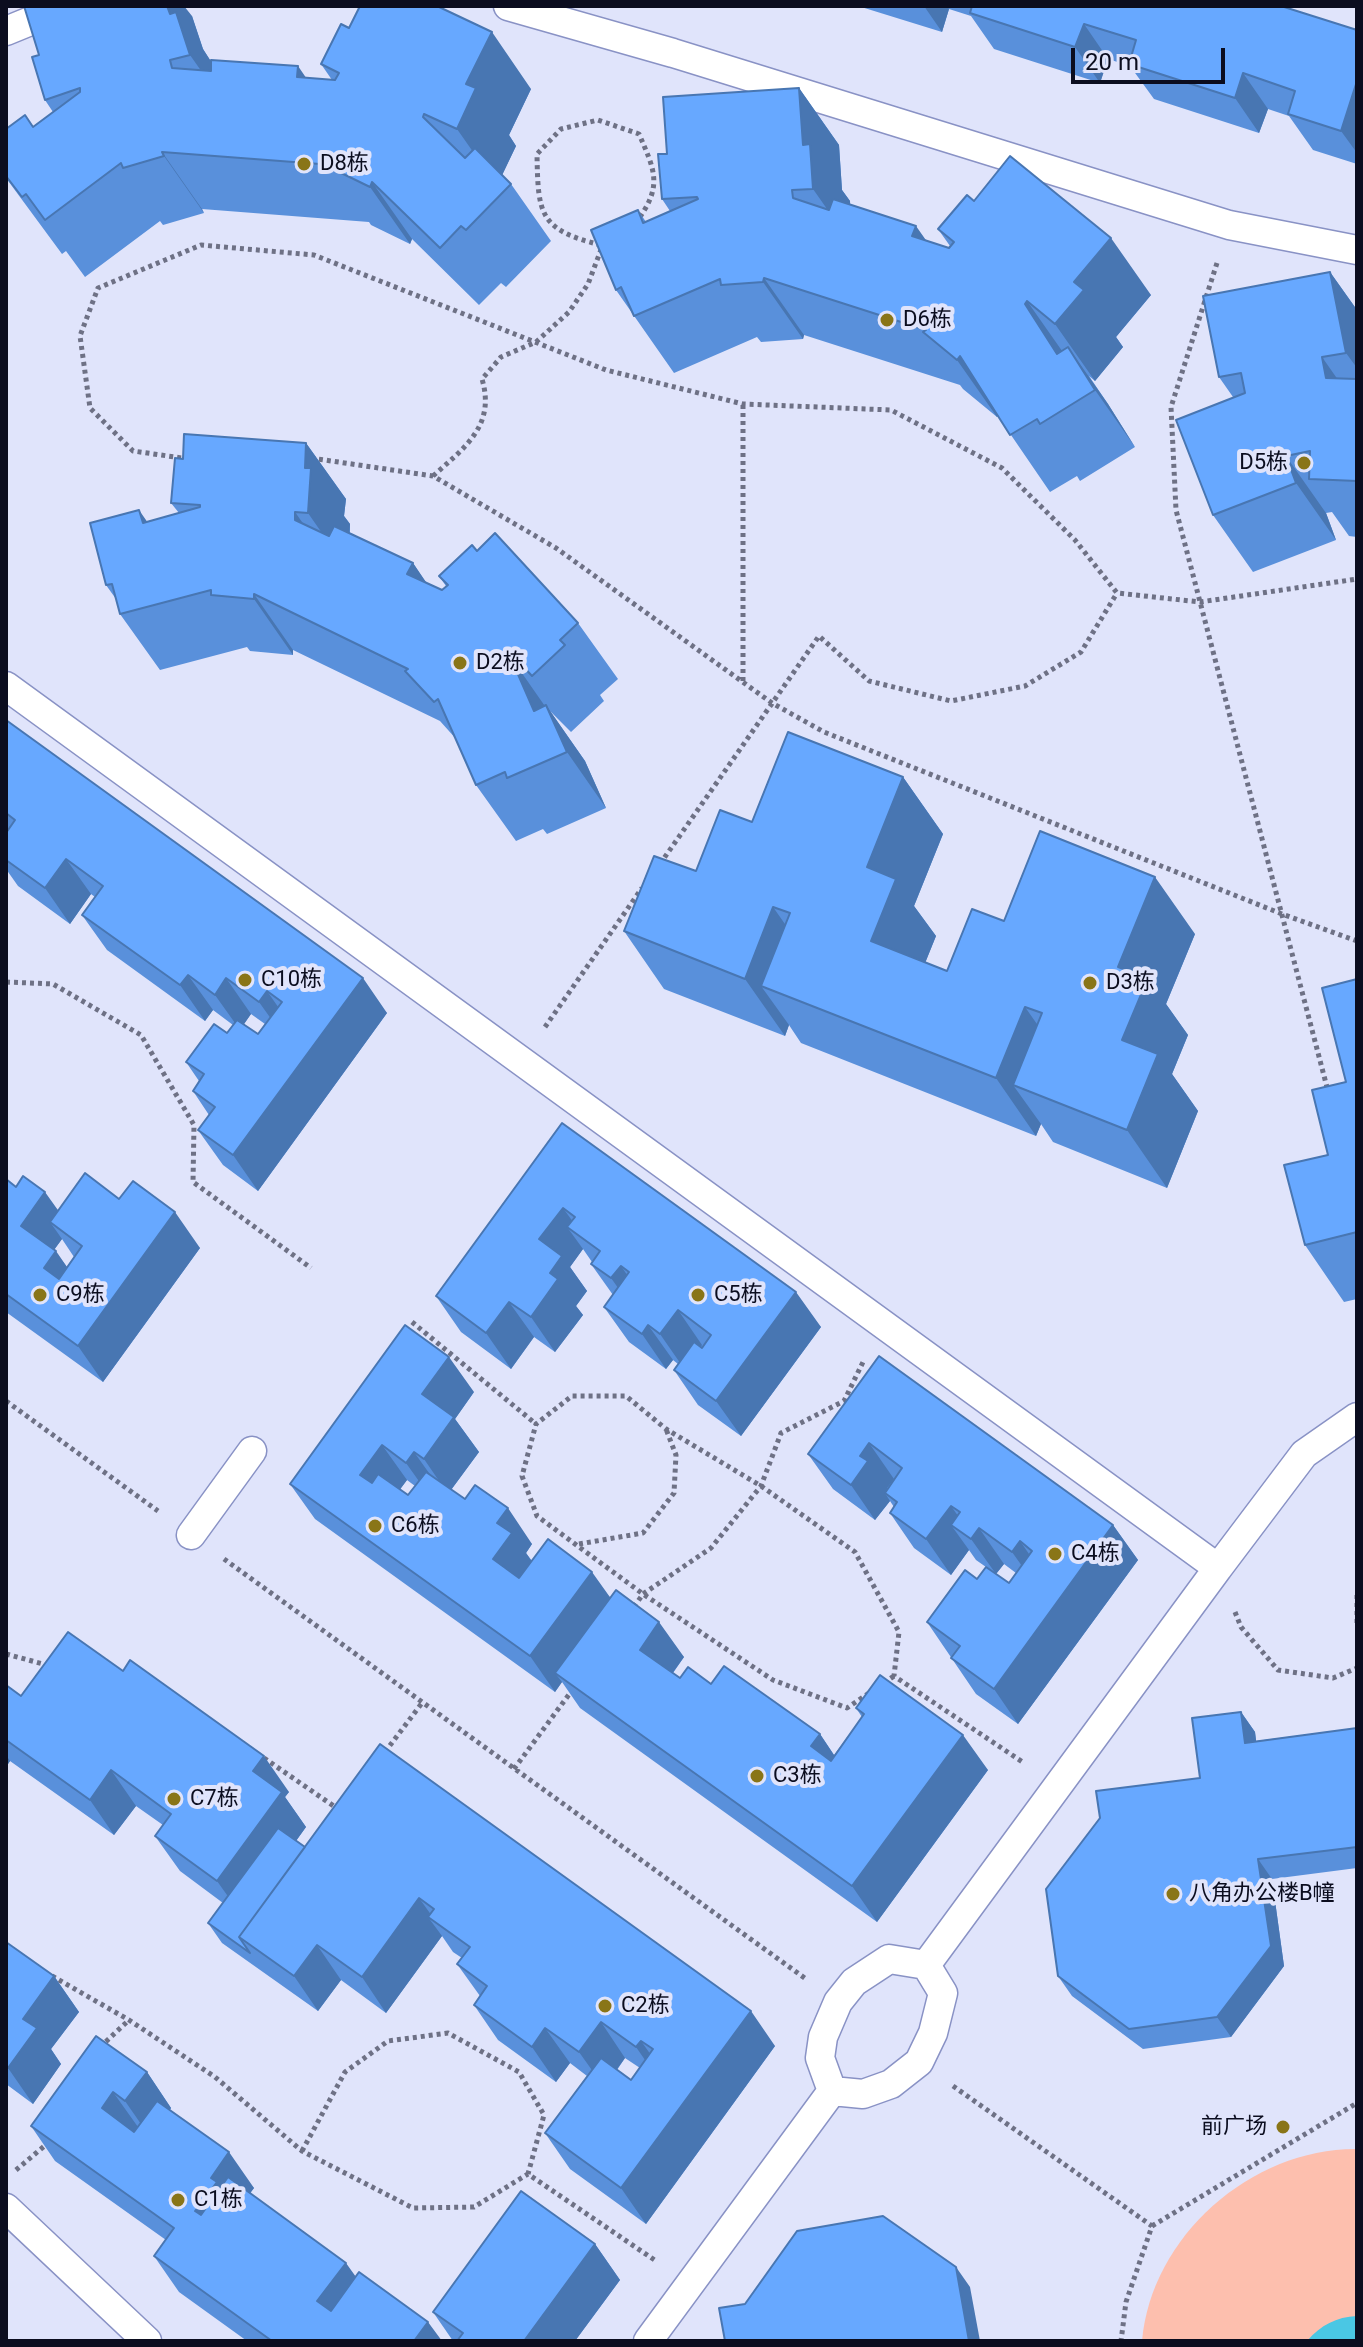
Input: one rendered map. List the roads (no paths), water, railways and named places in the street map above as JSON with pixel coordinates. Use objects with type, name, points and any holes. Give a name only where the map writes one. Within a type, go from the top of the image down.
[{"type":"lane","points":[[6,31],[67,6]]},
{"type":"lane","points":[[508,6],[673,53],[1229,225],[1357,250]]},
{"type":"lane","points":[[6,686],[1218,1568]]},
{"type":"lane","points":[[926,1965],[1304,1454],[1357,1417]]},
{"type":"lane","points":[[191,1535],[252,1451]]},
{"type":"lane","points":[[889,1959],[926,1965],[943,1993],[933,2033],[919,2062],[891,2084],[863,2094],[832,2091],[820,2058],[823,2037],[838,2002],[854,1982],[889,1959]]},
{"type":"lane","points":[[648,2341],[832,2091]]},
{"type":"lane","points":[[6,2208],[147,2341]]},
{"type":"water","points":[[1357,2316],[1357,2341],[1307,2341],[1329,2323]]},
{"type":"place","name":"D8栋","points":[[304,164]]},
{"type":"place","name":"D6栋","points":[[887,320]]},
{"type":"place","name":"D5栋","points":[[1304,463]]},
{"type":"place","name":"D2栋","points":[[460,663]]},
{"type":"place","name":"C10栋","points":[[245,980]]},
{"type":"place","name":"D3栋","points":[[1090,983]]},
{"type":"place","name":"C9栋","points":[[40,1295]]},
{"type":"place","name":"C5栋","points":[[698,1295]]},
{"type":"place","name":"C6栋","points":[[375,1526]]},
{"type":"place","name":"C4栋","points":[[1055,1554]]},
{"type":"place","name":"C3栋","points":[[757,1776]]},
{"type":"place","name":"C7栋","points":[[174,1799]]},
{"type":"place","name":"八角办公楼B幢","points":[[1173,1894]]},
{"type":"place","name":"C2栋","points":[[605,2006]]},
{"type":"place","name":"前广场","points":[[1283,2127]]},
{"type":"place","name":"C1栋","points":[[178,2200]]}]
